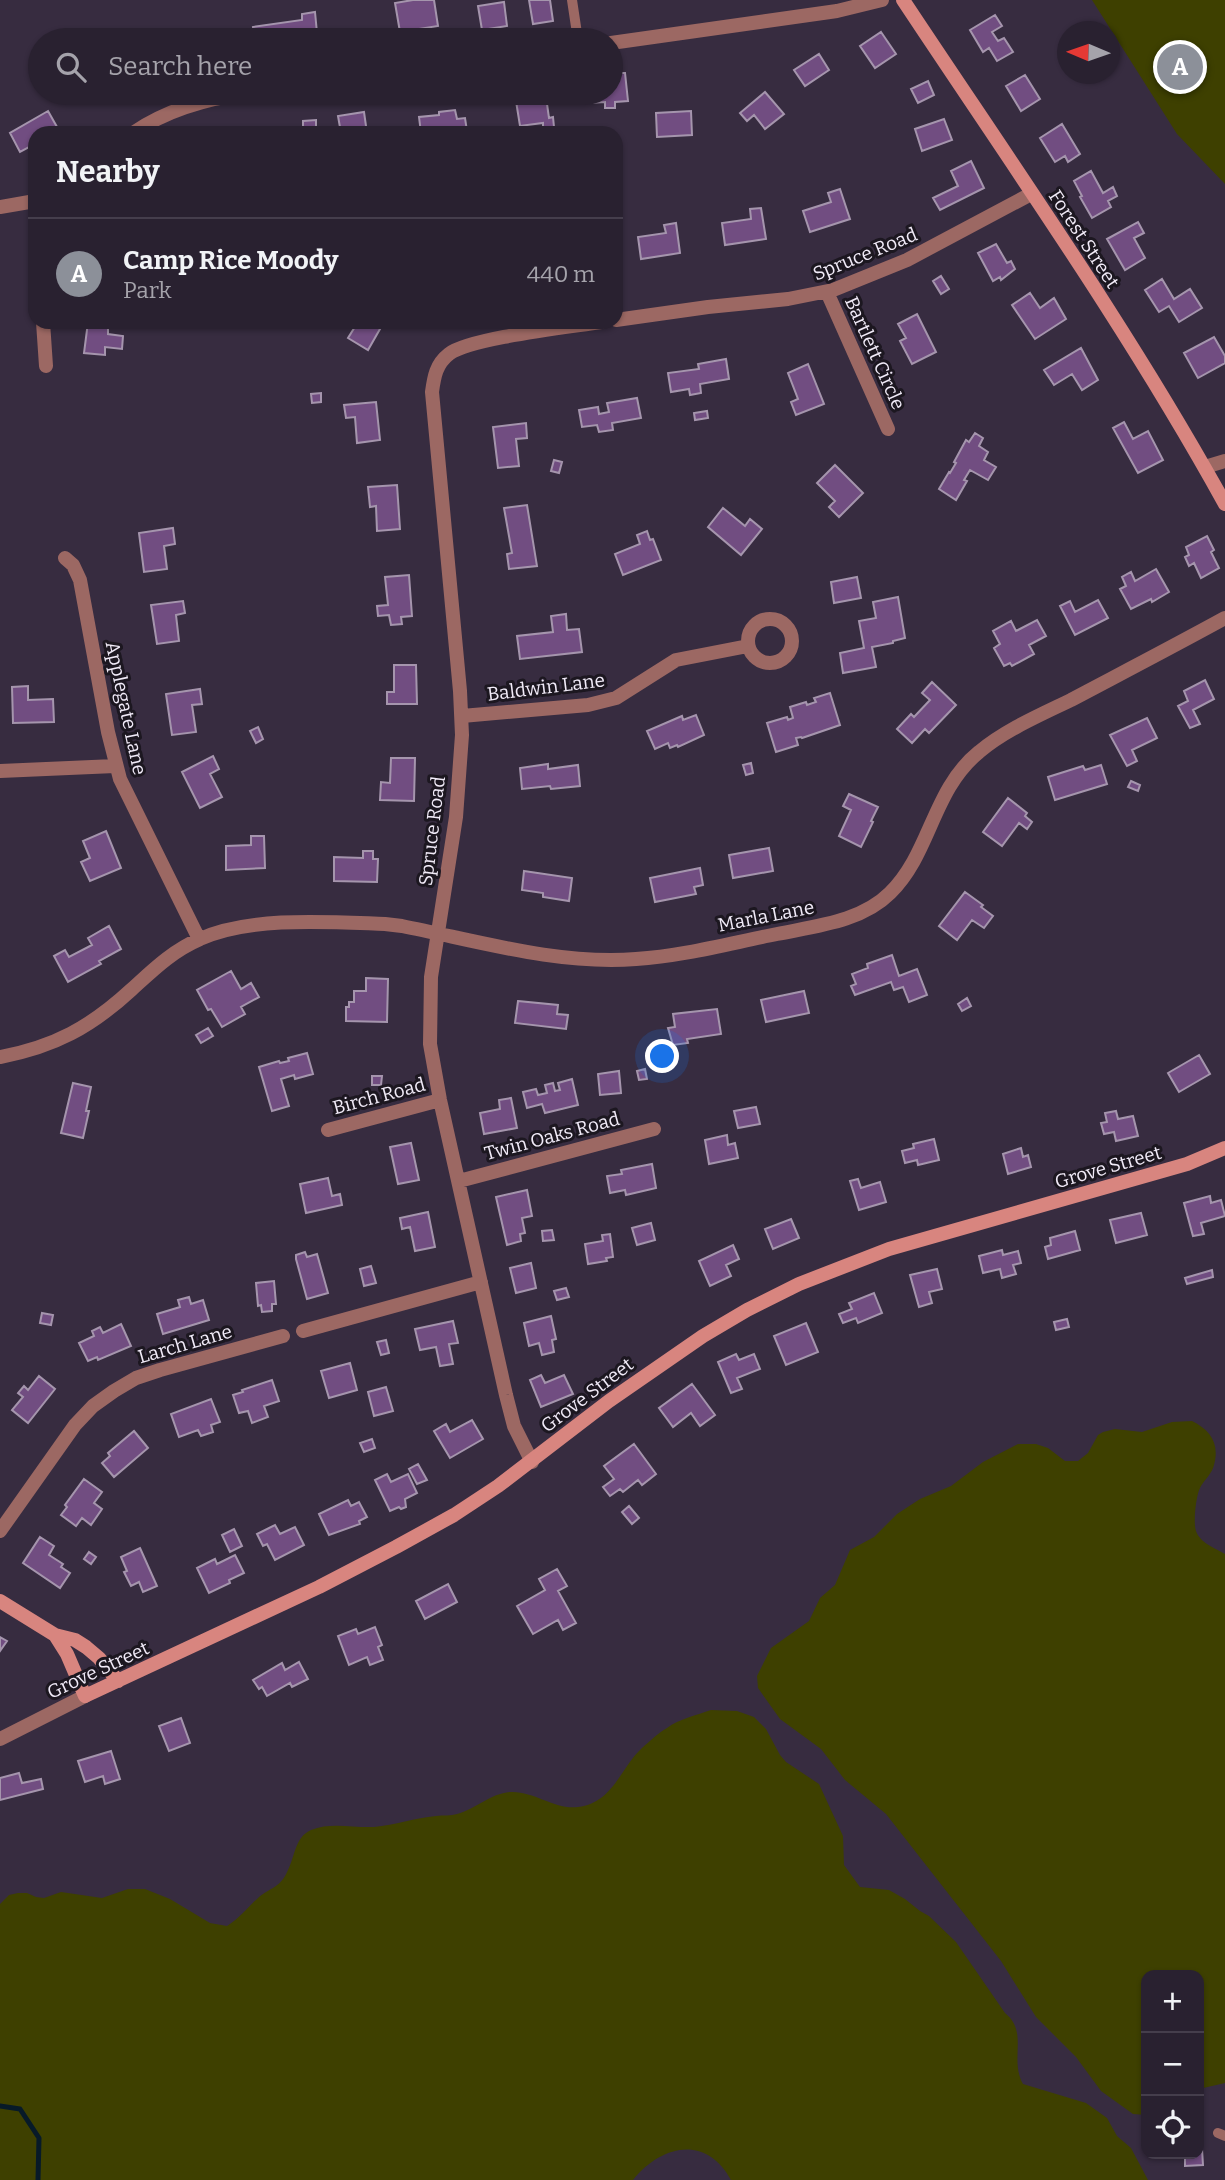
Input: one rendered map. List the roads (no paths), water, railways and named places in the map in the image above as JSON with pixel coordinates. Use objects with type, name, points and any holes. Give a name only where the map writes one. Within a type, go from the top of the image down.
[{"type":"main road","name":"Forest Street","points":[[903,0],[1131,347],[1225,504]]},
{"type":"main road","name":"Grove Street","points":[[85,1696],[397,1548],[454,1515],[532,1462],[660,1365],[747,1310],[799,1284],[889,1250],[1168,1170],[1206,1157],[1225,1147]]},
{"type":"main road","points":[[0,1601],[55,1635],[75,1640],[86,1647],[118,1681]]},
{"type":"main road","points":[[55,1635],[72,1663],[85,1696]]},
{"type":"street","points":[[623,41],[837,11],[882,0]]},
{"type":"street","points":[[145,126],[192,105]]},
{"type":"street","name":"Spruce Road","points":[[623,319],[827,292],[907,260],[1031,194]]},
{"type":"street","points":[[0,207],[28,203]]},
{"type":"street","name":"Bartlett Circle","points":[[827,292],[888,429]]},
{"type":"street","points":[[43,329],[46,366]]},
{"type":"street","name":"Spruce Road","points":[[532,1462],[519,1437],[509,1408],[431,1056],[429,991],[456,817],[462,716],[433,407],[435,373],[440,363],[457,349],[559,329]]},
{"type":"street","points":[[1205,467],[1225,461]]},
{"type":"street","name":"Applegate Lane","points":[[65,558],[73,565],[80,580],[116,766],[131,805],[199,939]]},
{"type":"street","name":"Marla Lane","points":[[0,1057],[34,1050],[76,1032],[114,1005],[167,957],[199,939],[229,929],[281,923],[385,924],[551,955],[599,960],[637,959],[819,925],[863,912],[881,901],[905,875],[947,789],[979,751],[1015,729],[1225,618]]},
{"type":"street","name":"Baldwin Lane","points":[[462,716],[588,705],[606,701],[616,698],[676,660],[748,646]]},
{"type":"street","points":[[0,771],[116,766]]},
{"type":"street","name":"Birch Road","points":[[328,1130],[440,1100]]},
{"type":"street","name":"Twin Oaks Road","points":[[459,1181],[654,1129]]},
{"type":"street","points":[[303,1331],[481,1282]]},
{"type":"street","name":"Larch Lane","points":[[0,1531],[75,1425],[93,1406],[114,1391],[136,1378],[160,1370],[283,1336]]},
{"type":"street","name":"Grove Street","points":[[0,1739],[85,1696]]},
{"type":"lane","points":[[572,0],[576,28]]},
{"type":"waterway","points":[[0,2106],[20,2109],[39,2138],[38,2180]]},
{"type":"place","name":"Camp Rice Moody","points":[[1180,67]]}]
